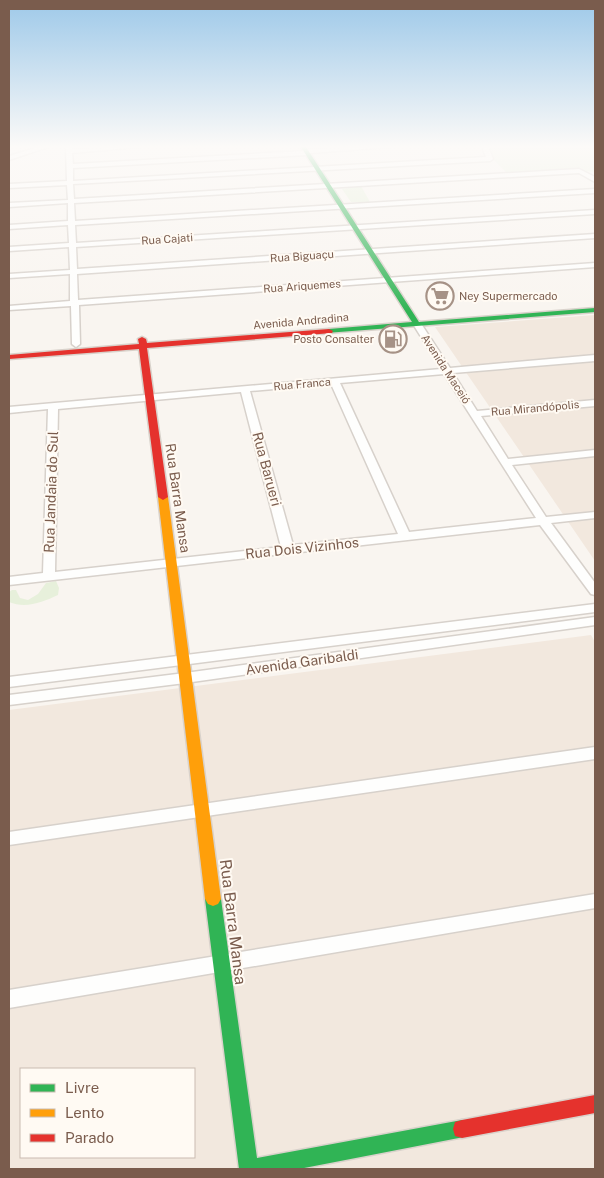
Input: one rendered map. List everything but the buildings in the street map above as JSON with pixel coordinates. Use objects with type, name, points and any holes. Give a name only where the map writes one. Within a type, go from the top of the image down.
[{"type":"street","points":[[9,205],[56,202]]},
{"type":"street","points":[[71,202],[76,344]]},
{"type":"street","name":"Avenida Maceió","points":[[339,202],[543,521],[594,590],[595,612]]},
{"type":"street","points":[[9,227],[410,202]]},
{"type":"street","name":"Rua Cajati","points":[[9,249],[595,212]]},
{"type":"street","name":"Rua Biguaçu","points":[[9,276],[595,236]]},
{"type":"street","name":"Rua Ariquemes","points":[[9,308],[595,265]]},
{"type":"street","name":"Avenida Andradina","points":[[9,357],[142,343],[595,304]]},
{"type":"street","name":"Avenida Andradina","points":[[415,321],[595,310]]},
{"type":"street","name":"Avenida Andradina","points":[[9,350],[76,344],[142,343]]},
{"type":"street","name":"Rua Barra Mansa","points":[[142,343],[172,562],[182,661],[249,1169]]},
{"type":"street","name":"Rua Franca","points":[[9,410],[595,358]]},
{"type":"street","points":[[334,381],[406,536]]},
{"type":"street","name":"Rua Barueri","points":[[245,389],[288,550]]},
{"type":"street","name":"Rua Mirandópolis","points":[[475,414],[595,403]]},
{"type":"street","name":"Rua Jandaia do Sul","points":[[48,577],[53,406]]},
{"type":"street","points":[[507,462],[595,453]]},
{"type":"street","name":"Rua Dois Vizinhos","points":[[9,581],[595,516]]},
{"type":"street","name":"Avenida Garibaldi","points":[[9,682],[595,612]]},
{"type":"street","name":"Avenida Garibaldi","points":[[9,700],[185,678],[595,612]]},
{"type":"street","points":[[9,839],[595,753]]},
{"type":"street","points":[[9,999],[595,901]]},
{"type":"street","points":[[249,1169],[595,1104]]},
{"type":"shaded area","points":[[595,315],[595,561],[435,327]]},
{"type":"shaded area","points":[[591,635],[595,642],[595,1169],[9,1169],[9,710]]},
{"type":"green space","points":[[56,581],[59,588],[58,595],[52,598],[28,605],[9,602],[9,592],[12,590],[16,590],[20,598],[28,600],[38,594],[46,583]]},
{"type":"traffic: fast","points":[[338,202],[417,324]]},
{"type":"traffic: fast","points":[[329,331],[595,310]]},
{"type":"traffic: fast","points":[[213,899],[249,1169],[462,1129]]},
{"type":"traffic: slow","points":[[163,497],[213,899]]},
{"type":"traffic: jam","points":[[9,357],[329,331]]},
{"type":"traffic: jam","points":[[142,339],[163,497]]},
{"type":"traffic: jam","points":[[462,1129],[595,1104]]},
{"type":"place","name":"Ney Supermercado","points":[[440,296]]},
{"type":"place","name":"Posto Consalter","points":[[393,339]]}]
